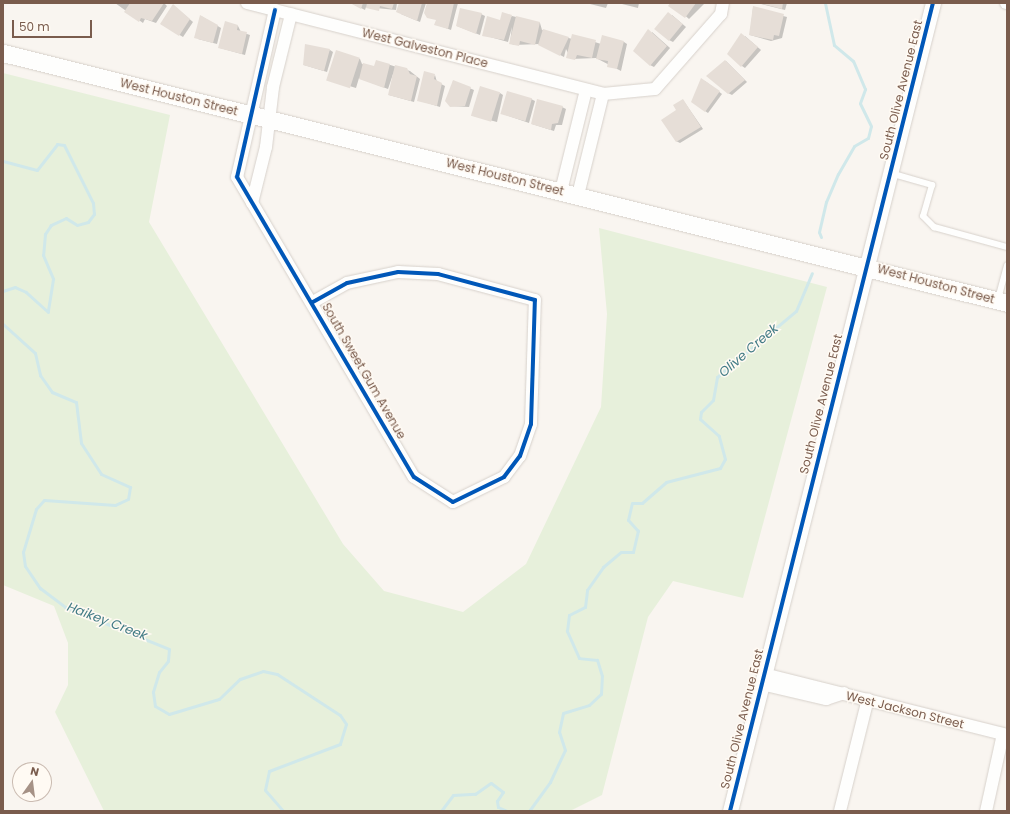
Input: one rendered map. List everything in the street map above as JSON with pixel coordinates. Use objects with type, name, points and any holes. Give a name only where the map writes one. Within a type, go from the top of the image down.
[{"type":"main road","name":"West Houston Street","points":[[3,53],[866,266],[1002,302]]},
{"type":"street","name":"West Galveston Place","points":[[247,3],[603,94],[655,89],[722,14],[724,3]]},
{"type":"street","name":"South Olive Avenue East","points":[[730,811],[933,3]]},
{"type":"street","name":"South Sweet Gum Avenue","points":[[275,10],[237,177],[313,302],[414,477],[453,502],[504,477],[520,456],[531,424],[535,300],[438,274],[398,272],[347,284],[313,302]]},
{"type":"street","points":[[252,203],[264,161],[272,87],[291,14]]},
{"type":"street","points":[[561,191],[586,90]]},
{"type":"street","points":[[578,196],[603,94]]},
{"type":"street","name":"West Jackson Street","points":[[762,679],[844,693],[1003,734],[986,811]]},
{"type":"street","points":[[840,811],[868,699]]},
{"type":"lane","points":[[890,173],[932,185],[923,216],[934,227],[1007,247]]},
{"type":"lane","points":[[1002,302],[1007,265]]},
{"type":"green space","points":[[3,73],[170,115],[149,222],[343,544],[384,591],[463,612],[526,564],[601,407],[607,314],[599,228],[827,287],[743,598],[673,581],[648,617],[602,795],[570,811],[104,811],[55,712],[68,685],[68,643],[54,606],[3,585]]},
{"type":"building","points":[[130,3],[164,3],[152,21],[141,18],[139,22],[124,12]]},
{"type":"building","points":[[350,3],[363,3],[361,9]]},
{"type":"building","points":[[367,3],[394,3],[392,9],[380,6],[379,11],[366,8]]},
{"type":"building","points":[[399,3],[422,3],[417,21],[396,12]]},
{"type":"building","points":[[427,3],[454,3],[448,29],[434,25],[436,20],[427,18],[424,13]]},
{"type":"building","points":[[670,3],[696,3],[685,18],[668,6]]},
{"type":"building","points":[[759,3],[783,3],[782,9]]},
{"type":"building","points":[[173,4],[190,19],[179,36],[160,24]]},
{"type":"building","points":[[753,6],[784,14],[779,36],[774,35],[773,40],[749,35]]},
{"type":"building","points":[[460,8],[482,13],[476,34],[456,26]]},
{"type":"building","points":[[502,12],[512,15],[504,40],[482,36],[487,16],[500,20]]},
{"type":"building","points":[[668,12],[683,24],[669,41],[654,29]]},
{"type":"building","points":[[200,15],[218,25],[213,43],[194,38]]},
{"type":"building","points":[[516,16],[540,22],[535,45],[520,41],[519,46],[509,44]]},
{"type":"building","points":[[225,21],[238,25],[237,30],[247,32],[242,54],[218,48]]},
{"type":"building","points":[[543,29],[569,37],[560,56],[538,45]]},
{"type":"building","points":[[648,29],[667,46],[650,66],[633,51]]},
{"type":"building","points":[[741,33],[758,47],[741,67],[727,54]]},
{"type":"building","points":[[572,34],[596,40],[592,58],[577,55],[575,60],[566,58]]},
{"type":"building","points":[[602,35],[624,41],[617,69],[607,67],[608,61],[596,59]]},
{"type":"building","points":[[305,44],[330,49],[324,71],[303,65]]},
{"type":"building","points":[[336,50],[360,58],[350,88],[326,80]]},
{"type":"building","points":[[376,60],[390,64],[384,88],[359,79],[363,63],[374,66]]},
{"type":"building","points":[[725,60],[745,80],[728,94],[706,76]]},
{"type":"building","points":[[395,65],[407,68],[410,74],[417,76],[411,101],[388,95]]},
{"type":"building","points":[[424,71],[435,74],[434,79],[442,83],[437,106],[417,101]]},
{"type":"building","points":[[701,78],[720,91],[705,112],[691,102]]},
{"type":"building","points":[[453,80],[471,87],[465,106],[450,107],[445,101]]},
{"type":"building","points":[[480,86],[500,92],[491,122],[471,116]]},
{"type":"building","points":[[507,91],[532,98],[525,121],[500,114]]},
{"type":"building","points":[[537,99],[563,106],[558,123],[552,124],[551,130],[531,124]]},
{"type":"building","points":[[683,99],[701,127],[676,142],[661,120],[676,110],[673,105]]},
{"type":"waterway","name":"Olive Creek","points":[[821,237],[819,232],[826,202],[838,174],[854,146],[868,138],[871,126],[860,103],[865,89],[853,61],[834,45],[825,3]]},
{"type":"waterway","name":"Haikey Creek","points":[[3,161],[37,170],[57,144],[64,145],[93,203],[94,214],[88,222],[77,225],[66,218],[51,225],[45,234],[43,255],[53,279],[48,312],[26,292],[15,287],[3,291]]},
{"type":"waterway","name":"Olive Creek","points":[[529,811],[550,782],[565,750],[559,732],[563,713],[589,705],[601,694],[602,676],[597,660],[579,658],[567,631],[569,615],[585,607],[587,590],[603,567],[621,552],[633,552],[638,531],[628,520],[632,503],[642,503],[666,482],[720,468],[725,459],[719,436],[700,419],[701,412],[713,400],[717,377],[796,311],[812,273]]},
{"type":"waterway","name":"Haikey Creek","points":[[3,324],[35,353],[40,375],[52,392],[76,402],[81,443],[101,474],[130,487],[128,499],[115,505],[44,500],[36,509],[23,552],[25,566],[40,588],[65,607],[169,649],[168,661],[159,672],[153,692],[155,706],[169,714],[219,699],[240,679],[263,671],[277,674],[340,715],[346,724],[340,744],[269,771],[265,790],[283,811]]},
{"type":"waterway","name":"Olive Creek","points":[[441,811],[453,795],[475,794],[491,783],[503,792],[497,801],[498,807],[507,811]]},
{"type":"cycle path","points":[[730,811],[933,3]]},
{"type":"cycle path","points":[[275,10],[237,177],[414,477],[453,502],[504,477],[520,456],[531,424],[535,300],[438,274],[398,272],[347,283],[313,302]]}]
